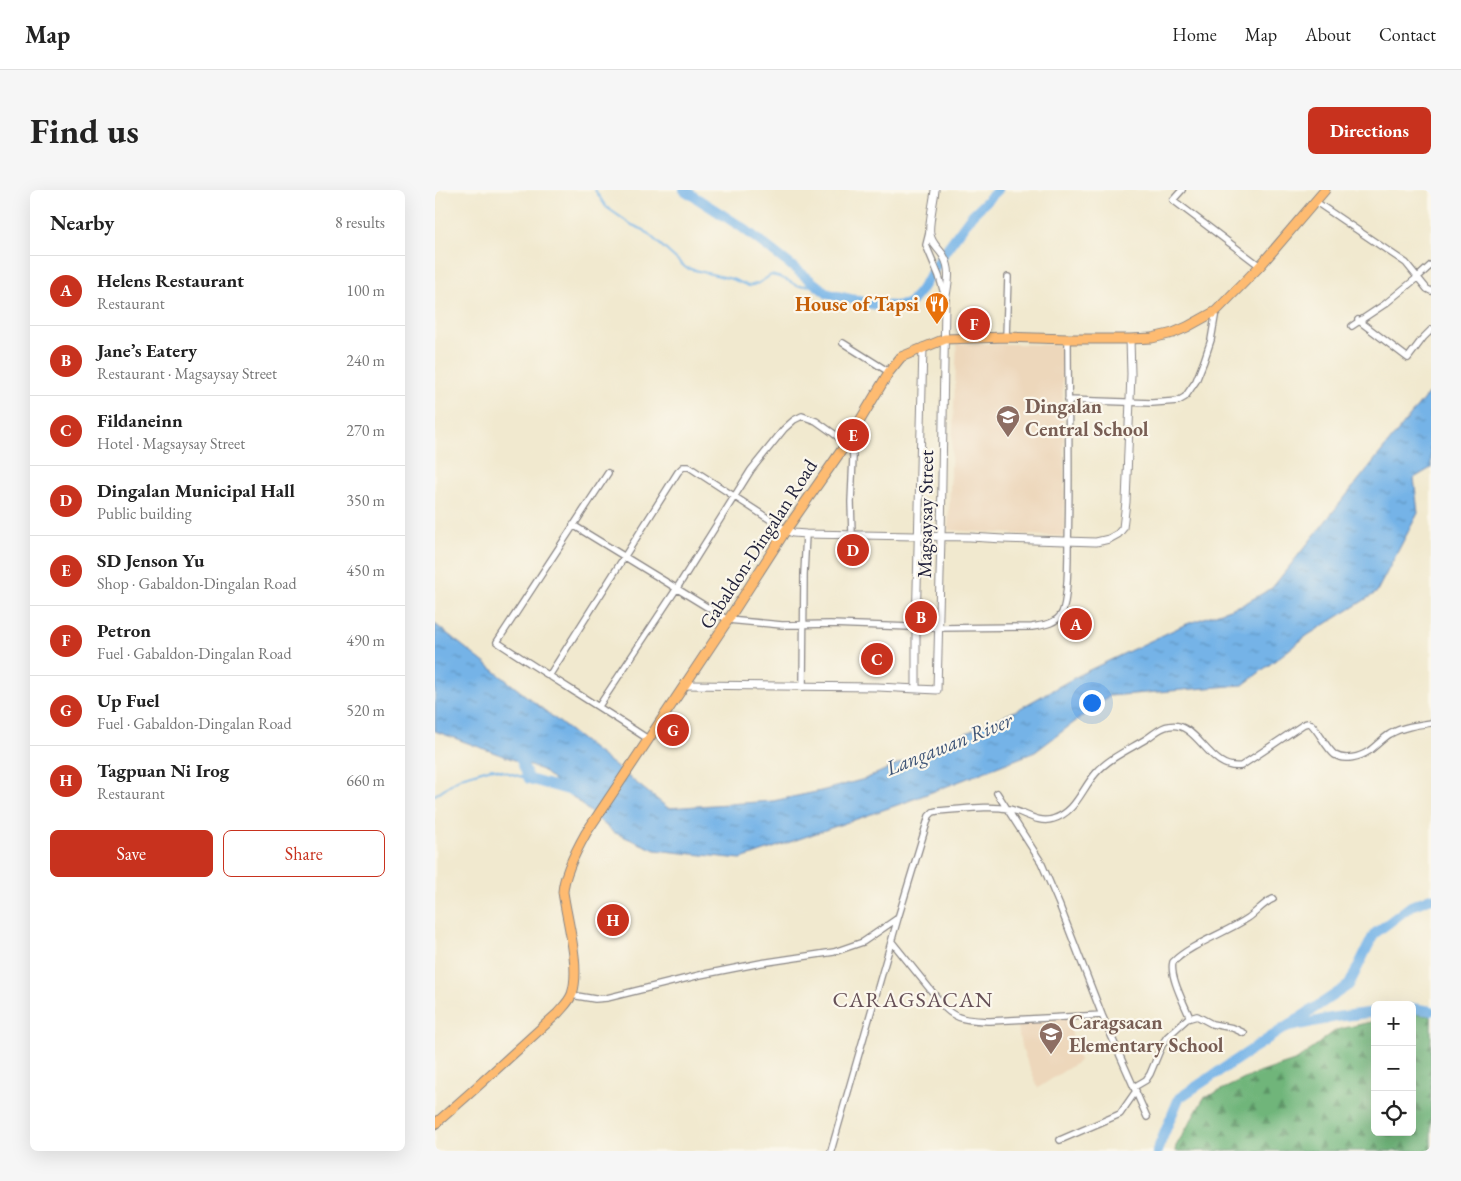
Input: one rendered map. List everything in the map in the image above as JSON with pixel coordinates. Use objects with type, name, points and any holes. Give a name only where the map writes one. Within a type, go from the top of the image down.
[{"type":"main road","name":"Gabaldon-Dingalan Road","points":[[435,1124],[558,1013],[571,995],[575,974],[563,884],[575,851],[786,530],[846,444],[889,372],[901,357],[945,339],[1006,337],[1130,339],[1152,338],[1173,333],[1216,311],[1260,266],[1325,190]]},
{"type":"street","points":[[935,190],[926,242],[927,250],[939,276],[945,297]]},
{"type":"street","points":[[1182,190],[1173,200],[1260,266]]},
{"type":"street","points":[[1316,202],[1406,262],[1431,291]]},
{"type":"street","name":"Magsaysay Street","points":[[923,347],[916,689],[937,690],[945,297],[949,272],[945,258],[937,249],[929,233]]},
{"type":"street","points":[[1352,326],[1358,320],[1385,304],[1431,265]]},
{"type":"street","points":[[1006,337],[1009,277]]},
{"type":"street","points":[[1068,400],[1152,402],[1178,401],[1185,397],[1196,381],[1204,361],[1211,340],[1216,311]]},
{"type":"street","points":[[1358,320],[1408,358],[1431,330]]},
{"type":"street","points":[[573,524],[728,620],[757,624],[830,624],[916,628],[1044,626],[1054,622],[1061,613],[1065,600],[1069,491],[1068,339]]},
{"type":"street","points":[[549,676],[678,472],[683,467],[689,467],[793,533],[969,536],[1068,542],[1103,541],[1119,534],[1123,528],[1126,502],[1131,374],[1130,339]]},
{"type":"street","points":[[843,343],[889,372]]},
{"type":"street","points":[[599,706],[677,588],[751,470],[794,420],[802,416],[816,421],[852,448],[852,534]]},
{"type":"street","points":[[608,473],[497,642],[648,739]]},
{"type":"street","points":[[803,687],[803,574],[806,534]]},
{"type":"street","points":[[686,684],[916,689]]},
{"type":"street","points":[[831,1151],[898,918],[929,816],[933,812],[1007,808],[1047,821],[1062,816],[1071,809],[1096,772],[1105,764],[1160,729],[1170,725],[1181,726],[1194,734],[1206,749],[1221,762],[1234,767],[1241,766],[1308,723],[1311,724],[1333,753],[1341,758],[1355,757],[1369,751],[1389,734],[1399,730],[1431,724]]},
{"type":"street","points":[[997,793],[1041,862],[1102,1015],[1147,1117]]},
{"type":"street","points":[[1190,1018],[1179,991],[1173,971],[1173,962],[1191,949],[1248,918],[1273,898]]},
{"type":"street","points":[[571,995],[595,999],[607,998],[700,975],[761,963],[834,952],[863,942],[898,918]]},
{"type":"street","points":[[892,942],[951,1014],[957,1017],[990,1021],[1102,1015]]},
{"type":"street","points":[[1060,1140],[1120,1114],[1135,1089],[1150,1074],[1165,1039],[1190,1018],[1197,1016],[1212,1024],[1233,1028],[1244,1033]]},
{"type":"shaded area","name":"Dingalan Central School","points":[[957,343],[1062,345],[1065,537],[948,530]]},
{"type":"shaded area","name":"Caragsacan Elementary School","points":[[1067,1016],[1079,1061],[1038,1088],[1022,1049],[1016,1022]]},
{"type":"green space","points":[[1416,1014],[1431,1016],[1431,1151],[1175,1151],[1176,1146],[1204,1098],[1253,1075],[1297,1060],[1336,1030],[1371,1022],[1371,1136],[1416,1136]]},
{"type":"water","points":[[1431,392],[1431,468],[1414,478],[1418,513],[1376,593],[1308,635],[1243,685],[1109,696],[1035,752],[906,802],[741,859],[655,850],[613,832],[542,770],[435,731],[435,624],[668,808],[773,801],[865,779],[1017,710],[1083,673],[1184,625],[1244,604],[1272,588]]},
{"type":"waterway","points":[[595,190],[606,207],[632,225],[644,230],[686,268],[732,279],[749,286],[759,283],[771,275],[785,279],[797,286],[817,285]]},
{"type":"waterway","points":[[684,190],[743,228],[828,294],[877,305],[894,306],[905,305],[911,302],[972,215],[998,190]]},
{"type":"waterway","name":"Langawan River","points":[[517,751],[529,779],[575,792]]},
{"type":"waterway","points":[[435,795],[461,777],[492,768],[529,779]]},
{"type":"waterway","points":[[1157,1151],[1179,1098],[1349,985],[1374,934],[1411,906],[1431,898]]},
{"type":"waterway","points":[[1416,1009],[1431,1011]]},
{"type":"waterway","points":[[1289,1027],[1336,1017],[1371,1013]]},
{"type":"place","name":"Petron","points":[[974,324]]},
{"type":"place","name":"House of Tapsi","points":[[937,325]]},
{"type":"place","name":"SD Jenson Yu","points":[[853,435]]},
{"type":"place","name":"Dingalan Central School","points":[[1008,438]]},
{"type":"place","name":"Dingalan Municipal Hall","points":[[853,550]]},
{"type":"place","name":"Jane’s Eatery","points":[[921,617]]},
{"type":"place","name":"Helens Restaurant","points":[[1076,624]]},
{"type":"place","name":"Fildaneinn","points":[[877,659]]},
{"type":"place","name":"Up Fuel","points":[[673,730]]},
{"type":"place","name":"Tagpuan Ni Irog","points":[[613,920]]},
{"type":"place","name":"Caragsacan Elementary School","points":[[1051,1055]]},
{"type":"district","name":"CARAGSACAN","points":[[913,999]]}]
